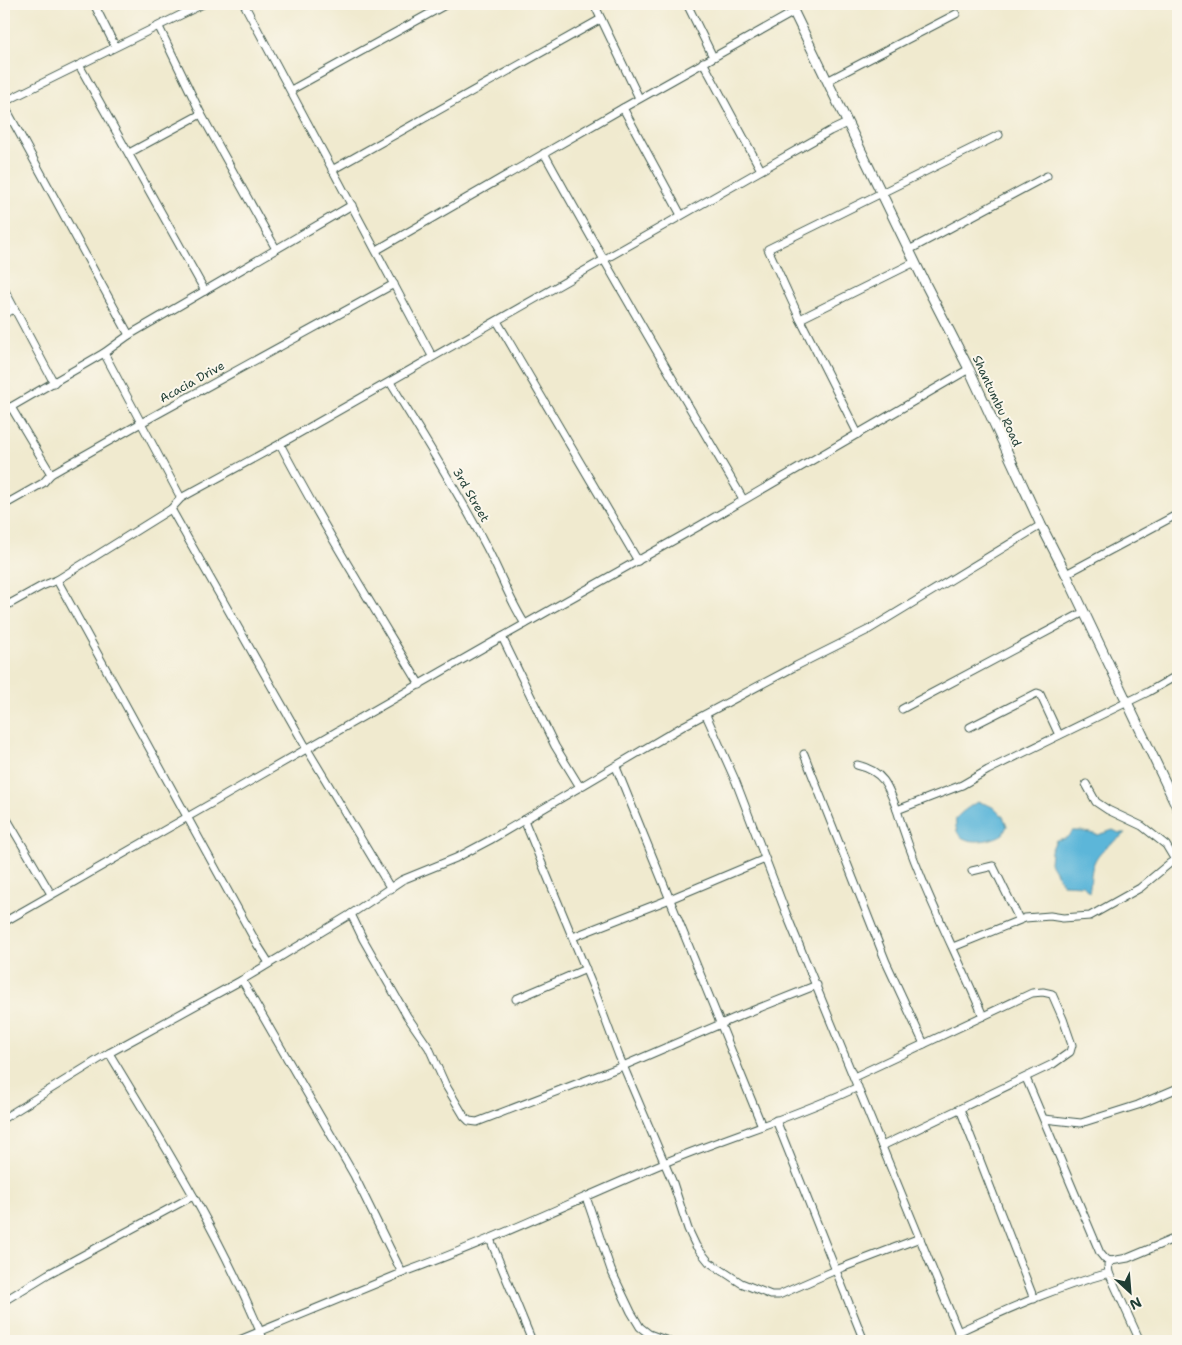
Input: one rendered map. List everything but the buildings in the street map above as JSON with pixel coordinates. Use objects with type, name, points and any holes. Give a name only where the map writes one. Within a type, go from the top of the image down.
[{"type":"street","points":[[94,4],[115,46]]},
{"type":"street","points":[[129,335],[4,104],[115,46],[159,27],[203,4]]},
{"type":"street","points":[[244,4],[432,356]]},
{"type":"street","points":[[291,90],[447,4]]},
{"type":"street","points":[[594,4],[639,98]]},
{"type":"street","points":[[687,4],[713,57]]},
{"type":"street","points":[[377,250],[713,57],[792,8]]},
{"type":"street","name":"Shantumbu Road","points":[[792,8],[880,193],[969,369],[1041,525],[1174,790],[1178,809]]},
{"type":"street","points":[[827,81],[956,14]]},
{"type":"street","points":[[332,170],[601,19]]},
{"type":"street","points":[[159,27],[201,114],[276,249]]},
{"type":"street","points":[[703,62],[762,170]]},
{"type":"street","points":[[79,65],[205,291]]},
{"type":"street","points":[[623,108],[654,162],[681,215]]},
{"type":"street","points":[[129,153],[201,114]]},
{"type":"street","points":[[4,607],[57,580],[171,509],[181,498],[280,444],[681,215],[847,123]]},
{"type":"street","points":[[858,434],[800,319],[768,249],[999,135]]},
{"type":"street","points":[[544,153],[603,261],[743,499]]},
{"type":"street","points":[[909,250],[1047,176]]},
{"type":"street","points":[[4,411],[104,353],[129,335],[352,205]]},
{"type":"street","points":[[800,319],[915,262]]},
{"type":"street","name":"Acacia Drive","points":[[4,505],[43,483],[51,474],[141,422],[394,284]]},
{"type":"street","points":[[4,289],[54,382]]},
{"type":"street","points":[[4,314],[14,309]]},
{"type":"street","points":[[497,321],[638,561]]},
{"type":"street","points":[[104,353],[181,498]]},
{"type":"street","points":[[4,922],[638,561],[969,369]]},
{"type":"street","name":"3rd Street","points":[[390,382],[451,480],[490,552],[514,606],[525,624]]},
{"type":"street","points":[[11,408],[51,474]]},
{"type":"street","points":[[280,444],[348,566],[420,685]]},
{"type":"street","points":[[171,509],[307,749],[391,889]]},
{"type":"street","points":[[1066,574],[1178,514]]},
{"type":"street","points":[[4,1118],[109,1054],[242,980],[352,914],[402,880],[456,858],[616,767],[685,725],[868,630],[1041,525]]},
{"type":"street","points":[[57,580],[188,816],[235,906],[269,963]]},
{"type":"street","points":[[902,709],[1084,612]]},
{"type":"street","points":[[502,637],[555,746],[580,787]]},
{"type":"street","points":[[897,810],[948,792],[1148,692],[1178,675]]},
{"type":"street","points":[[970,727],[1037,693],[1040,694],[1059,735]]},
{"type":"street","points":[[706,715],[736,782],[765,859],[962,1341]]},
{"type":"street","points":[[804,754],[886,962],[924,1044]]},
{"type":"street","points":[[857,764],[878,773],[892,796],[928,896],[983,1016]]},
{"type":"street","points":[[616,767],[762,1126]]},
{"type":"street","points":[[953,947],[1019,919],[1039,916],[1063,918],[1090,916],[1140,888],[1176,859],[1166,845],[1142,826],[1108,810],[1096,802],[1086,784]]},
{"type":"street","points":[[4,814],[51,894]]},
{"type":"street","points":[[524,820],[696,1246],[709,1262],[741,1283],[771,1295],[779,1295],[836,1270],[920,1238]]},
{"type":"street","points":[[572,937],[765,859]]},
{"type":"street","points":[[972,872],[993,866],[1019,919]]},
{"type":"street","points":[[352,914],[363,939],[407,1016],[429,1048],[445,1084],[469,1121],[477,1122],[623,1066],[721,1023],[817,985]]},
{"type":"street","points":[[516,999],[586,970]]},
{"type":"street","points":[[242,980],[354,1176],[402,1273]]},
{"type":"street","points":[[854,1077],[1032,993],[1043,992],[1052,994],[1057,1003],[1070,1036],[1071,1049],[1066,1055],[1026,1078],[882,1146]]},
{"type":"street","points":[[109,1054],[176,1164],[229,1260],[264,1341]]},
{"type":"street","points":[[1026,1078],[1104,1259],[1111,1261],[1128,1258],[1152,1246],[1178,1237]]},
{"type":"street","points":[[237,1341],[490,1239],[664,1163],[858,1087]]},
{"type":"street","points":[[1044,1119],[1081,1123],[1138,1105],[1178,1088]]},
{"type":"street","points":[[960,1109],[1034,1299]]},
{"type":"street","points":[[776,1120],[864,1341]]},
{"type":"street","points":[[4,1301],[48,1274],[193,1196]]},
{"type":"street","points":[[586,1197],[611,1270],[636,1321],[649,1334],[668,1341]]},
{"type":"street","points":[[490,1239],[532,1341]]},
{"type":"street","points":[[1111,1261],[1108,1265],[1109,1274],[1140,1341]]},
{"type":"street","points":[[958,1332],[1068,1285],[1109,1274]]},
{"type":"water","points":[[977,802],[987,804],[1003,816],[1007,826],[1003,834],[983,841],[962,838],[956,827],[956,819],[962,812]]},
{"type":"water","points":[[1113,830],[1119,833],[1126,833],[1105,848],[1097,857],[1092,869],[1089,893],[1083,885],[1063,884],[1050,863],[1051,851],[1056,840],[1066,838],[1073,831],[1098,835]]}]
